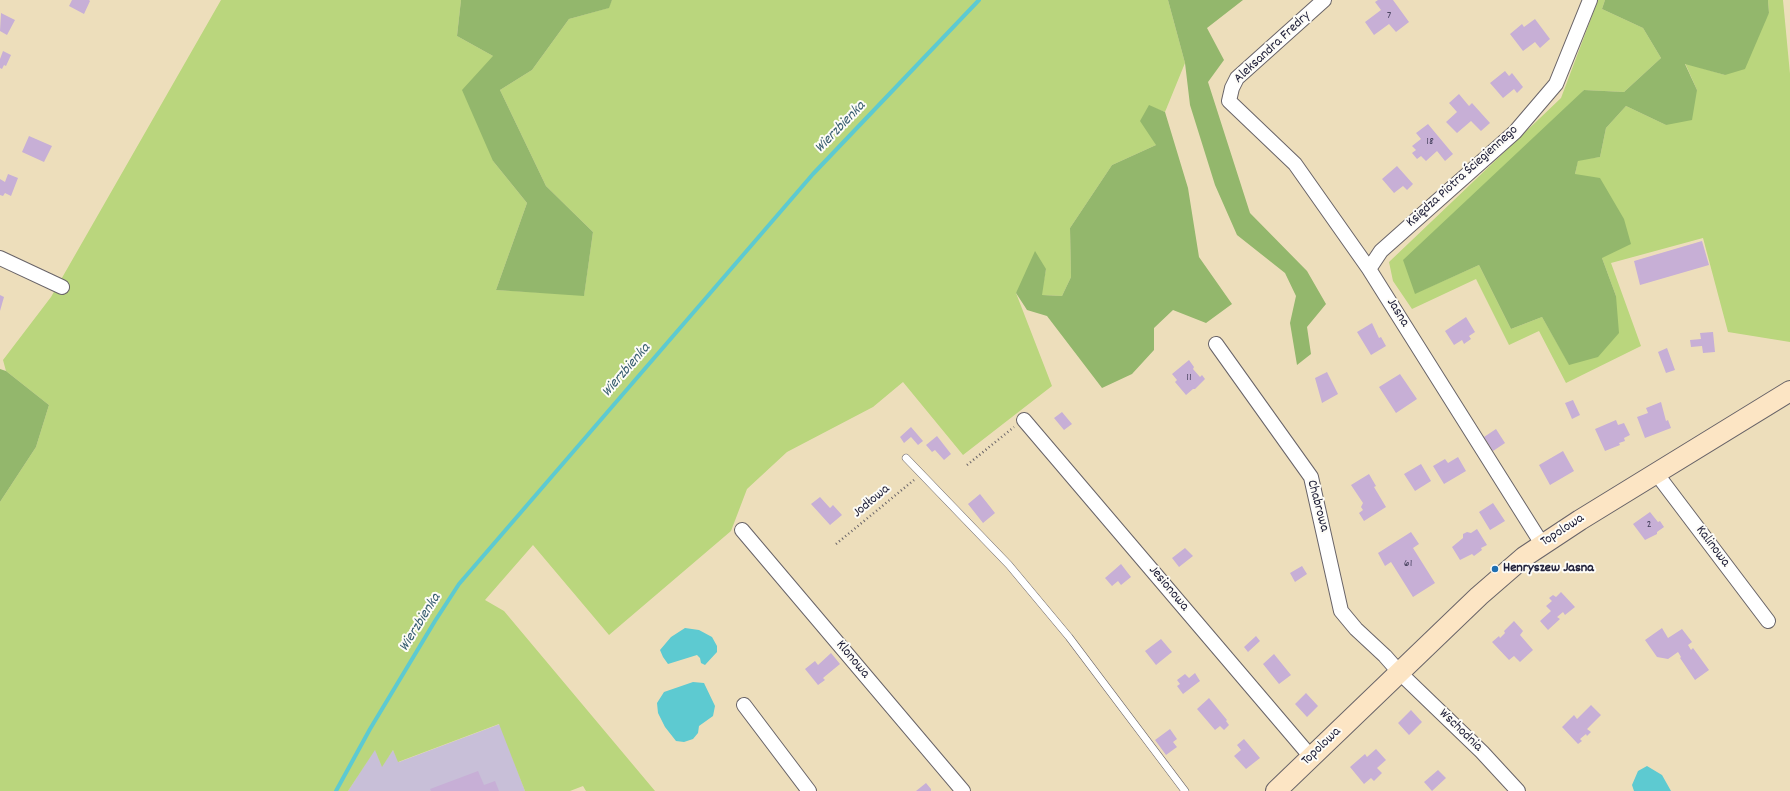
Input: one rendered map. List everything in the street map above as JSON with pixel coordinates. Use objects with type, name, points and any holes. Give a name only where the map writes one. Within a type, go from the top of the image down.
[{"type":"street","name":"Aleksandra Fredry","points":[[1229,100],[1232,88],[1237,78],[1324,0]]},
{"type":"street","name":"Księdza Piotra Ściegiennego","points":[[1369,268],[1382,251],[1515,132],[1556,84],[1590,0]]},
{"type":"street","name":"Jasna","points":[[1229,100],[1295,164],[1369,268],[1542,544]]},
{"type":"street","points":[[0,258],[62,287]]},
{"type":"street","name":"Chabrowa","points":[[1216,344],[1311,477],[1341,611],[1356,629],[1385,656],[1400,673]]},
{"type":"street","name":"Topolowa","points":[[1276,791],[1502,575],[1542,544],[1790,391]]},
{"type":"street","name":"Jesionowa","points":[[1024,420],[1311,757]]},
{"type":"street","name":"Kalinowa","points":[[1656,473],[1768,621]]},
{"type":"street","name":"Klonowa","points":[[742,530],[963,791]]},
{"type":"street","name":"Wschodnia","points":[[1400,673],[1482,752],[1518,791]]},
{"type":"street","points":[[744,705],[809,791]]},
{"type":"lane","points":[[906,458],[920,475],[1009,565],[1070,637],[1185,791]]},
{"type":"path","points":[[967,464],[1024,420]]},
{"type":"path","name":"Jodłowa","points":[[836,544],[920,475]]},
{"type":"shaded area","points":[[500,724],[525,791],[348,791],[375,749],[382,766],[393,750],[399,762]]},
{"type":"green space","points":[[221,0],[461,0],[457,36],[493,56],[493,161],[527,203],[496,290],[584,295],[593,232],[546,186],[500,90],[532,70],[569,19],[608,8],[612,0],[1168,0],[1185,63],[1165,112],[1149,106],[1156,145],[1112,165],[1070,228],[1071,277],[1062,296],[1041,295],[1046,269],[1016,293],[1052,386],[963,455],[903,382],[873,407],[787,452],[747,489],[731,531],[609,635],[533,545],[485,600],[504,611],[655,791],[586,791],[583,786],[570,791],[525,791],[499,724],[398,762],[393,750],[382,767],[375,750],[348,791],[0,791],[0,502],[36,447],[49,405],[6,371],[3,360],[51,297]]},
{"type":"green space","points":[[461,0],[612,0],[609,8],[569,19],[532,70],[500,90],[546,186],[593,232],[584,296],[496,290],[527,203],[493,161],[462,90],[493,56],[457,36]]},
{"type":"green space","points":[[1168,0],[1243,0],[1207,28],[1224,60],[1208,82],[1250,213],[1307,271],[1326,304],[1307,327],[1311,354],[1297,365],[1290,323],[1296,296],[1285,273],[1237,235],[1215,185],[1190,105],[1185,63]]},
{"type":"green space","points":[[1598,0],[1605,0],[1602,9],[1643,28],[1661,58],[1624,92],[1584,90],[1416,293],[1479,265],[1511,329],[1542,317],[1569,364],[1616,296],[1575,174],[1578,160],[1600,157],[1606,128],[1626,106],[1666,125],[1697,90],[1685,63],[1725,75],[1769,13],[1768,0],[1783,0],[1790,74],[1790,342],[1728,332],[1703,238],[1611,263],[1641,346],[1566,383],[1539,331],[1509,345],[1476,279],[1412,309],[1393,281],[1389,262],[1561,98]]},
{"type":"green space","points":[[1605,0],[1768,0],[1769,13],[1745,69],[1725,75],[1685,64],[1697,90],[1692,120],[1666,125],[1626,106],[1606,128],[1600,157],[1578,161],[1575,174],[1600,178],[1624,219],[1631,244],[1602,258],[1616,296],[1619,333],[1598,357],[1569,365],[1542,317],[1511,329],[1479,265],[1415,294],[1403,260],[1584,90],[1624,92],[1661,58],[1643,28],[1602,9]]},
{"type":"green space","points":[[1149,105],[1165,112],[1188,188],[1199,257],[1232,304],[1206,323],[1173,310],[1154,328],[1154,350],[1132,374],[1102,388],[1047,316],[1027,310],[1016,293],[1035,251],[1046,269],[1042,295],[1062,296],[1071,277],[1070,228],[1112,165],[1156,145],[1140,121]]},
{"type":"green space","points":[[0,369],[6,371],[49,405],[36,447],[0,502]]},
{"type":"water","points":[[685,628],[699,630],[712,637],[717,646],[717,652],[705,665],[701,663],[700,658],[697,655],[668,664],[663,657],[660,650],[671,637]]},
{"type":"water","points":[[693,682],[704,683],[715,706],[713,716],[699,726],[698,733],[693,739],[684,742],[676,741],[665,727],[658,713],[657,703],[664,692]]},
{"type":"water","points":[[1647,766],[1662,775],[1671,791],[1634,791],[1632,785],[1638,771]]},
{"type":"building","points":[[72,0],[90,1],[84,14],[69,6]]},
{"type":"building","points":[[1378,0],[1393,0],[1409,22],[1396,32],[1389,24],[1374,35],[1365,22],[1381,10],[1375,2]]},
{"type":"building","points":[[1,13],[15,20],[7,35],[0,31]]},
{"type":"building","points":[[1535,19],[1550,39],[1540,48],[1535,42],[1523,51],[1510,34],[1522,24],[1524,27]]},
{"type":"building","points":[[3,51],[11,55],[6,66],[4,65],[2,69],[0,68],[0,59]]},
{"type":"building","points":[[1505,71],[1509,76],[1512,73],[1523,87],[1517,93],[1514,89],[1503,98],[1490,83]]},
{"type":"building","points":[[1459,94],[1469,106],[1472,103],[1490,123],[1481,131],[1471,121],[1457,133],[1446,122],[1457,112],[1449,103]]},
{"type":"building","points":[[1428,124],[1453,154],[1445,161],[1437,151],[1426,161],[1421,156],[1417,159],[1412,153],[1416,150],[1412,146],[1421,139],[1416,133]]},
{"type":"building","points":[[29,136],[52,146],[44,162],[22,152]]},
{"type":"building","points":[[1397,166],[1413,184],[1407,190],[1403,186],[1394,193],[1382,179]]},
{"type":"building","points":[[8,174],[18,178],[11,196],[5,193],[3,196],[0,195],[0,179],[5,182]]},
{"type":"building","points":[[1702,241],[1709,265],[1640,285],[1634,261]]},
{"type":"building","points":[[0,295],[4,297],[0,311]]},
{"type":"building","points":[[1466,317],[1475,332],[1469,336],[1471,339],[1464,344],[1462,340],[1454,345],[1445,331]]},
{"type":"building","points":[[1372,323],[1379,338],[1381,337],[1386,346],[1371,355],[1357,332]]},
{"type":"building","points":[[1713,332],[1715,352],[1703,353],[1702,346],[1691,347],[1690,340],[1701,339],[1700,333]]},
{"type":"building","points":[[1667,348],[1675,370],[1666,373],[1658,352]]},
{"type":"building","points":[[1189,360],[1194,367],[1193,369],[1200,377],[1202,375],[1205,379],[1195,389],[1186,395],[1175,382],[1177,380],[1172,374]]},
{"type":"building","points":[[1327,372],[1338,394],[1322,403],[1315,378]]},
{"type":"building","points":[[1400,374],[1417,399],[1396,413],[1379,387]]},
{"type":"building","points":[[1573,400],[1580,415],[1572,419],[1565,403]]},
{"type":"building","points":[[1661,402],[1666,421],[1668,420],[1671,428],[1645,438],[1637,417],[1648,413],[1646,408]]},
{"type":"building","points":[[1062,412],[1072,424],[1064,430],[1054,418]]},
{"type":"building","points":[[1616,420],[1618,425],[1624,423],[1630,435],[1624,438],[1625,441],[1619,443],[1620,445],[1605,451],[1595,429]]},
{"type":"building","points":[[911,427],[923,441],[918,445],[911,437],[904,443],[900,437]]},
{"type":"building","points":[[1496,429],[1505,443],[1493,451],[1484,437]]},
{"type":"building","points":[[937,436],[951,454],[944,460],[935,450],[932,452],[926,445]]},
{"type":"building","points":[[1563,451],[1574,471],[1550,485],[1539,465]]},
{"type":"building","points":[[1458,457],[1466,471],[1444,484],[1433,466],[1445,459],[1448,463]]},
{"type":"building","points":[[1421,464],[1431,481],[1415,491],[1404,474]]},
{"type":"building","points":[[1369,474],[1376,486],[1374,487],[1386,507],[1364,521],[1359,513],[1363,510],[1361,507],[1363,503],[1351,485]]},
{"type":"building","points":[[980,494],[995,513],[983,523],[968,504]]},
{"type":"building","points":[[820,497],[830,508],[833,505],[842,515],[830,525],[811,504]]},
{"type":"building","points":[[1493,503],[1505,521],[1490,530],[1479,512]]},
{"type":"building","points":[[1650,512],[1664,527],[1657,532],[1657,534],[1645,540],[1633,524]]},
{"type":"building","points":[[1477,529],[1487,545],[1481,548],[1482,550],[1474,556],[1472,554],[1460,560],[1452,547],[1463,538],[1463,534],[1467,532],[1471,533]]},
{"type":"building","points":[[1411,532],[1419,544],[1413,548],[1435,583],[1413,597],[1391,562],[1385,566],[1378,553]]},
{"type":"building","points":[[1185,548],[1193,556],[1179,567],[1172,558]]},
{"type":"building","points":[[1121,564],[1131,577],[1121,585],[1118,581],[1112,586],[1105,578]]},
{"type":"building","points":[[1302,566],[1307,574],[1295,582],[1290,573]]},
{"type":"building","points":[[1561,592],[1575,607],[1565,615],[1563,612],[1557,617],[1560,619],[1548,630],[1540,621],[1551,611],[1546,606],[1552,601],[1549,598],[1553,595],[1556,597]]},
{"type":"building","points":[[1514,621],[1523,631],[1520,635],[1533,650],[1520,662],[1514,656],[1509,660],[1492,642],[1499,636],[1500,638],[1505,633],[1504,631]]},
{"type":"building","points":[[1662,628],[1668,638],[1682,629],[1692,642],[1688,645],[1691,650],[1693,648],[1709,670],[1695,680],[1680,658],[1681,657],[1678,652],[1668,659],[1657,657],[1645,640]]},
{"type":"building","points":[[1256,636],[1260,641],[1248,652],[1244,647]]},
{"type":"building","points":[[1161,639],[1172,652],[1156,665],[1145,651]]},
{"type":"building","points":[[831,653],[840,664],[823,678],[825,680],[818,685],[805,669],[815,661],[818,665]]},
{"type":"building","points":[[1274,654],[1291,675],[1279,684],[1263,664]]},
{"type":"building","points":[[1195,673],[1200,681],[1183,694],[1177,686],[1180,684],[1177,680],[1185,674],[1189,678]]},
{"type":"building","points":[[1306,693],[1318,706],[1307,717],[1295,704]]},
{"type":"building","points":[[1209,698],[1227,720],[1226,721],[1229,725],[1224,730],[1220,726],[1215,730],[1197,709]]},
{"type":"building","points":[[1591,705],[1601,715],[1587,729],[1591,732],[1587,736],[1586,734],[1580,739],[1582,741],[1578,744],[1562,727],[1574,715],[1577,719]]},
{"type":"building","points":[[1411,710],[1422,722],[1409,735],[1398,723]]},
{"type":"building","points":[[1170,729],[1177,739],[1173,742],[1177,747],[1166,755],[1155,740]]},
{"type":"building","points":[[1244,739],[1260,758],[1246,769],[1234,756],[1241,750],[1237,745]]},
{"type":"building","points":[[1376,749],[1386,760],[1377,768],[1382,773],[1374,781],[1371,778],[1364,784],[1350,767],[1365,754],[1367,757]]},
{"type":"building","points":[[1438,770],[1446,778],[1432,791],[1424,782]]},
{"type":"building","points":[[478,771],[484,785],[495,781],[499,791],[431,791],[430,789]]},
{"type":"building","points":[[926,783],[931,791],[916,791]]},
{"type":"waterway","name":"Wierzbienka","points":[[336,791],[370,729],[459,584],[813,174],[979,0]]},
{"type":"place","name":"Henryszew Jasna","points":[[1495,569]]}]
